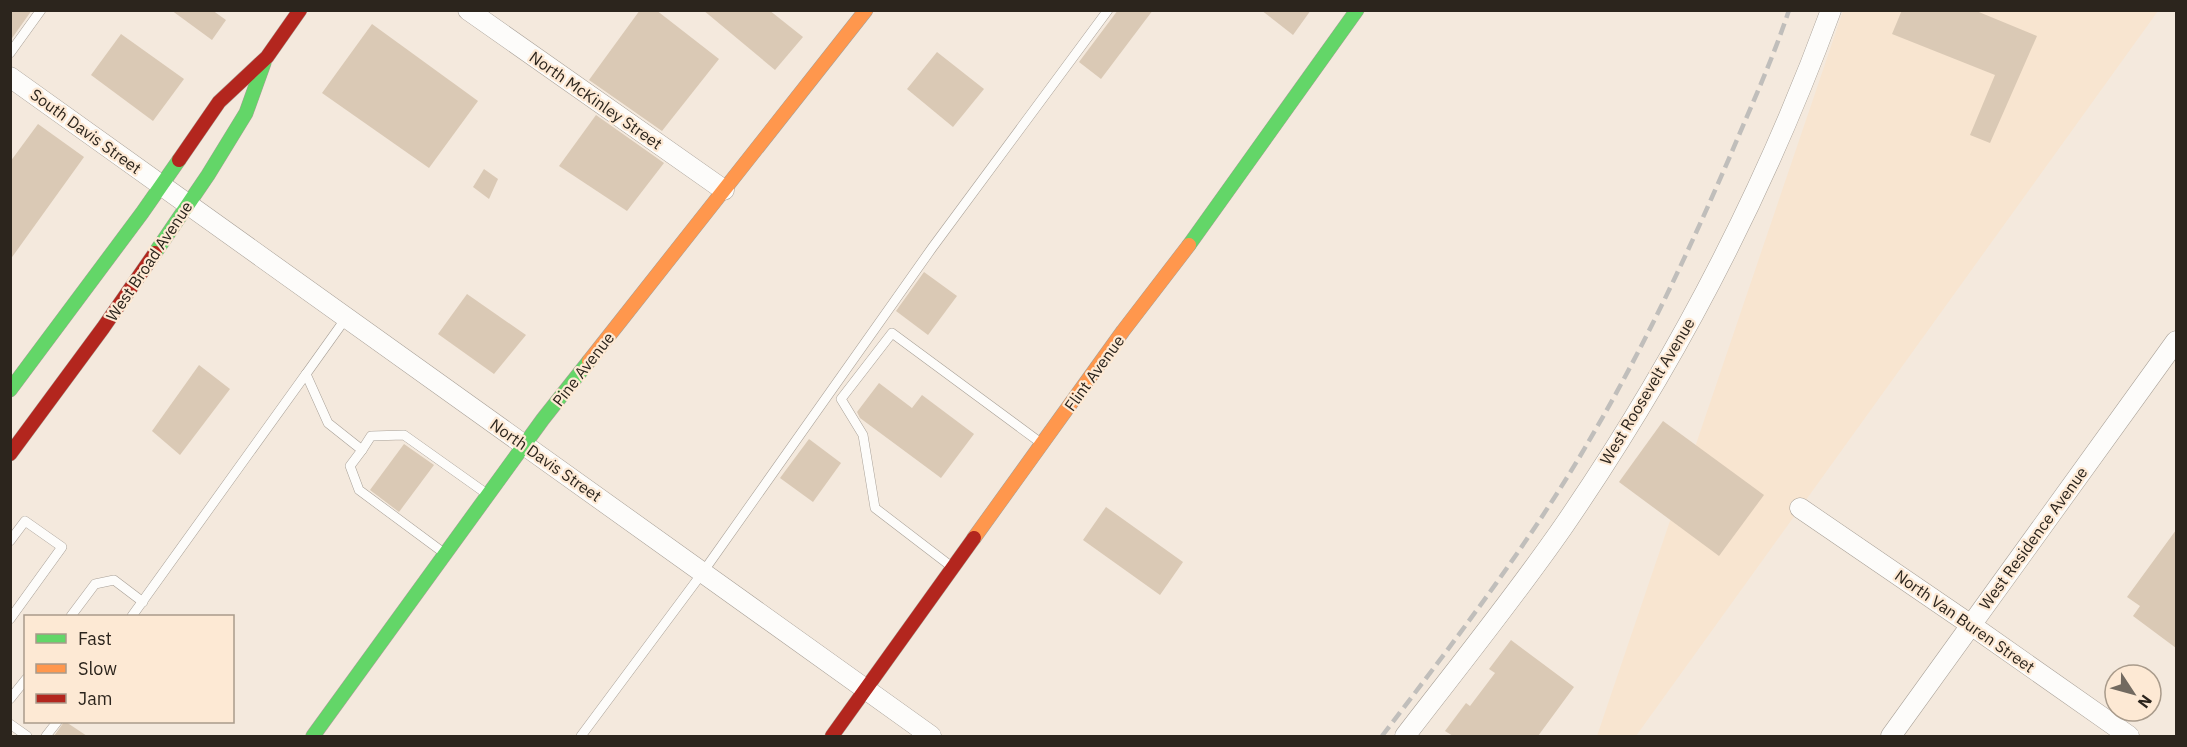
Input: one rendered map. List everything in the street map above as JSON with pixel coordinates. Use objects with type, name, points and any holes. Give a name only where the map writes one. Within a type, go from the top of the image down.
[{"type":"main road","name":"West Broad Avenue","points":[[10,390],[162,185],[219,102],[267,57],[300,10]]},
{"type":"main road","name":"Pine Avenue","points":[[313,736],[525,444],[866,10]]},
{"type":"main road","name":"Flint Avenue","points":[[832,736],[1123,331],[1215,210],[1357,10]]},
{"type":"main road","name":"West Broad Avenue","points":[[10,454],[104,327],[246,113],[267,57]]},
{"type":"street","name":"North McKinley Street","points":[[468,10],[724,190]]},
{"type":"street","name":"West Roosevelt Avenue","points":[[1411,734],[1562,528],[1650,390],[1746,213],[1788,124],[1831,10]]},
{"type":"street","name":"South Davis Street","points":[[10,76],[162,185]]},
{"type":"street","name":"North Davis Street","points":[[162,185],[931,736]]},
{"type":"street","name":"West Residence Avenue","points":[[1891,736],[2176,341]]},
{"type":"street","name":"North Van Buren Street","points":[[1800,508],[2129,736]]},
{"type":"lane","points":[[10,52],[41,10]]},
{"type":"lane","points":[[581,736],[703,572],[932,248],[1108,10]]},
{"type":"lane","points":[[133,615],[346,318]]},
{"type":"lane","points":[[954,569],[875,508],[863,435],[841,399],[892,333],[1043,444]]},
{"type":"lane","points":[[306,374],[328,423],[362,450]]},
{"type":"lane","points":[[446,555],[359,490],[350,466],[371,436],[404,435],[489,496]]},
{"type":"lane","points":[[10,540],[26,521],[62,547],[10,619]]},
{"type":"lane","points":[[72,615],[95,584],[114,580],[143,602]]},
{"type":"lane","points":[[10,699],[24,682]]},
{"type":"lane","points":[[46,736],[56,723]]},
{"type":"lane","points":[[10,724],[27,736]]},
{"type":"shaded area","points":[[1843,11],[2158,11],[1636,736],[1597,736]]},
{"type":"building","points":[[10,10],[32,10],[10,41]]},
{"type":"building","points":[[171,10],[212,10],[226,20],[212,40]]},
{"type":"building","points":[[640,10],[656,10],[719,59],[662,131],[589,80]]},
{"type":"building","points":[[703,10],[769,10],[803,37],[775,70]]},
{"type":"building","points":[[1118,10],[1153,10],[1101,79],[1079,62]]},
{"type":"building","points":[[1261,10],[1311,10],[1293,35]]},
{"type":"building","points":[[1902,10],[1974,10],[2037,36],[1990,143],[1970,135],[1995,75],[1892,34]]},
{"type":"building","points":[[372,24],[478,101],[429,168],[322,93]]},
{"type":"building","points":[[121,34],[184,79],[153,121],[91,75]]},
{"type":"building","points":[[937,52],[984,89],[953,127],[907,89]]},
{"type":"building","points":[[596,115],[664,163],[627,211],[559,166]]},
{"type":"building","points":[[38,124],[84,157],[10,260],[10,162]]},
{"type":"building","points":[[484,169],[498,179],[489,199],[473,187]]},
{"type":"building","points":[[924,272],[957,296],[928,335],[896,311]]},
{"type":"building","points":[[467,294],[526,335],[494,374],[438,334]]},
{"type":"building","points":[[199,365],[230,389],[180,455],[152,431]]},
{"type":"building","points":[[879,383],[912,408],[922,395],[974,434],[941,478],[860,418],[857,412]]},
{"type":"building","points":[[1663,421],[1764,495],[1719,556],[1619,482]]},
{"type":"building","points":[[809,439],[841,463],[813,502],[780,478]]},
{"type":"building","points":[[404,444],[434,465],[399,512],[370,490]]},
{"type":"building","points":[[1106,507],[1183,562],[1160,595],[1083,540]]},
{"type":"building","points":[[2176,530],[2176,648],[2133,616],[2140,606],[2127,597]]},
{"type":"building","points":[[1511,640],[1574,687],[1538,736],[1453,736],[1445,731],[1466,703],[1470,706],[1495,673],[1489,669]]},
{"type":"building","points":[[63,723],[68,723],[87,736],[54,736]]},
{"type":"railway","points":[[1382,736],[1467,624],[1522,546],[1573,467],[1616,394],[1700,223],[1762,82],[1789,10]]},
{"type":"traffic: fast","points":[[1189,245],[1357,10]]},
{"type":"traffic: fast","points":[[155,253],[208,175],[246,113],[264,63]]},
{"type":"traffic: fast","points":[[10,390],[179,160]]},
{"type":"traffic: fast","points":[[313,736],[543,419],[589,361]]},
{"type":"traffic: slow","points":[[589,361],[866,10]]},
{"type":"traffic: slow","points":[[974,538],[1123,331],[1189,245]]},
{"type":"traffic: jam","points":[[179,160],[219,102],[267,57],[300,10]]},
{"type":"traffic: jam","points":[[10,454],[155,253]]},
{"type":"traffic: jam","points":[[832,736],[974,538]]}]
